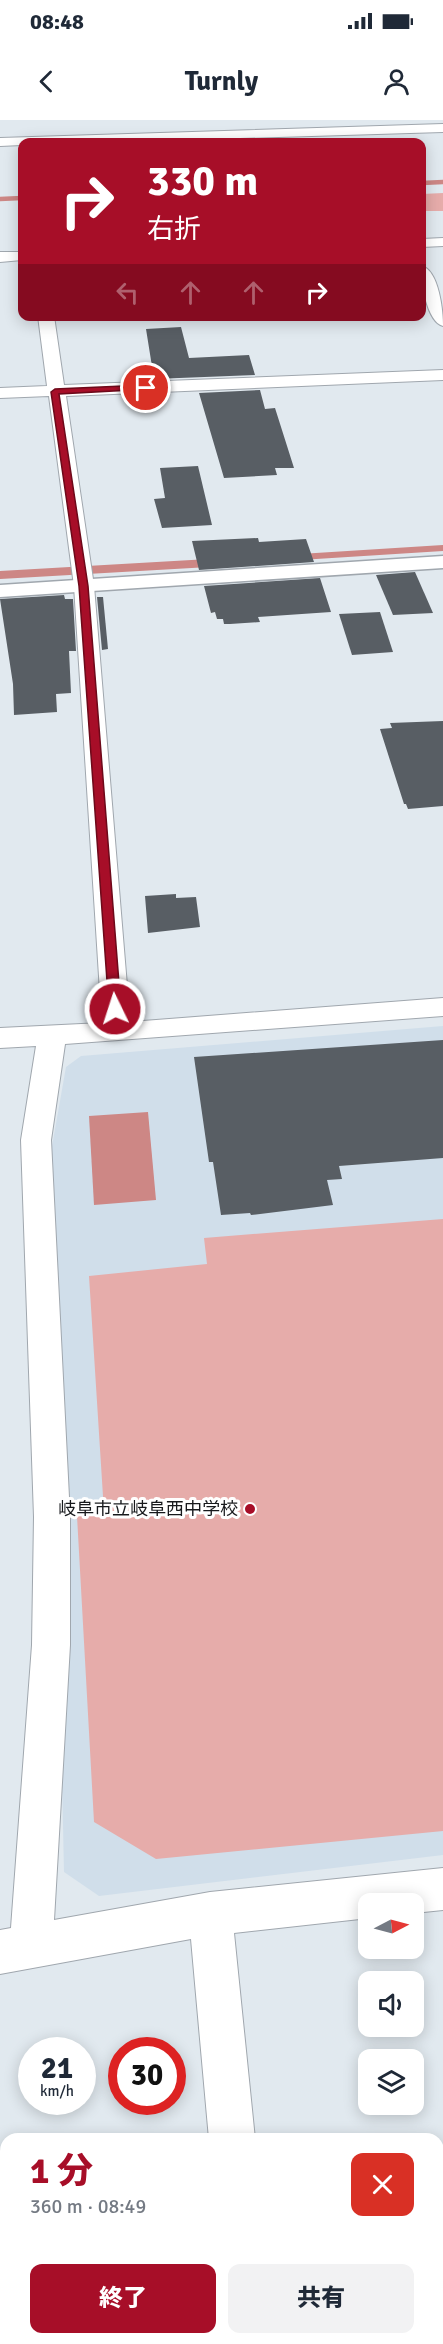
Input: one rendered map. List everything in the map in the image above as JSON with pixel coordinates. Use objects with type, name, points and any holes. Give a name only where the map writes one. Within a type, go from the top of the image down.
[{"type":"street","points":[[28,138],[443,128]]},
{"type":"street","points":[[0,142],[18,139]]},
{"type":"street","points":[[426,243],[443,242]]},
{"type":"street","points":[[0,257],[18,256]]},
{"type":"street","points":[[426,281],[443,321]]},
{"type":"street","points":[[47,321],[84,586],[117,1032]]},
{"type":"street","points":[[0,393],[443,375]]},
{"type":"street","points":[[0,591],[443,562]]},
{"type":"street","points":[[0,1038],[117,1032],[443,1007]]},
{"type":"street","points":[[52,1036],[36,1140],[52,1517],[51,1645],[15,1950],[210,1914],[443,1889]]},
{"type":"street","points":[[210,1914],[231,2133]]},
{"type":"shaded area","points":[[443,193],[443,211],[426,211],[426,194]]},
{"type":"shaded area","name":"岐阜市立岐阜西中学校","points":[[443,1026],[443,1855],[99,1896],[64,1872],[49,1163],[66,1067],[81,1056]]},
{"type":"shaded area","points":[[148,1112],[156,1200],[94,1205],[89,1116]]},
{"type":"shaded area","name":"岐阜市立岐阜西中学校","points":[[443,1219],[443,1831],[156,1859],[94,1822],[77,1516],[104,1512],[89,1276],[207,1264],[204,1238]]},
{"type":"building","points":[[181,327],[189,358],[249,355],[255,375],[154,379],[146,329]]},
{"type":"building","points":[[260,390],[265,409],[275,408],[294,468],[275,468],[277,475],[224,478],[199,393]]},
{"type":"building","points":[[198,466],[212,525],[162,528],[154,499],[165,498],[160,468]]},
{"type":"building","points":[[258,538],[259,542],[306,539],[314,562],[199,570],[192,541]]},
{"type":"building","points":[[415,572],[433,613],[393,615],[376,575]]},
{"type":"building","points":[[320,578],[331,612],[258,617],[260,622],[224,624],[223,619],[217,619],[215,612],[211,613],[204,586]]},
{"type":"building","points":[[64,595],[65,599],[73,599],[76,651],[69,651],[71,693],[56,694],[57,712],[14,715],[13,684],[0,599]]},
{"type":"building","points":[[97,597],[103,597],[108,649],[102,650]]},
{"type":"building","points":[[380,612],[393,652],[352,655],[339,614]]},
{"type":"building","points":[[443,721],[443,806],[408,809],[404,804],[380,729],[392,728],[390,723]]},
{"type":"building","points":[[176,894],[176,898],[196,897],[200,927],[148,933],[145,896]]},
{"type":"building","points":[[443,1040],[443,1158],[339,1166],[342,1179],[327,1180],[333,1205],[251,1215],[250,1213],[221,1215],[213,1162],[209,1162],[194,1057]]},
{"type":"waterway","points":[[426,183],[443,182]]},
{"type":"waterway","points":[[0,199],[18,198]]},
{"type":"waterway","points":[[305,557],[300,557],[443,548]]},
{"type":"waterway","points":[[0,575],[209,563]]},
{"type":"place","name":"岐阜市立岐阜西中学校","points":[[250,1509]]},
{"type":"route","points":[[115,1009],[84,586],[55,392],[146,388]]}]
